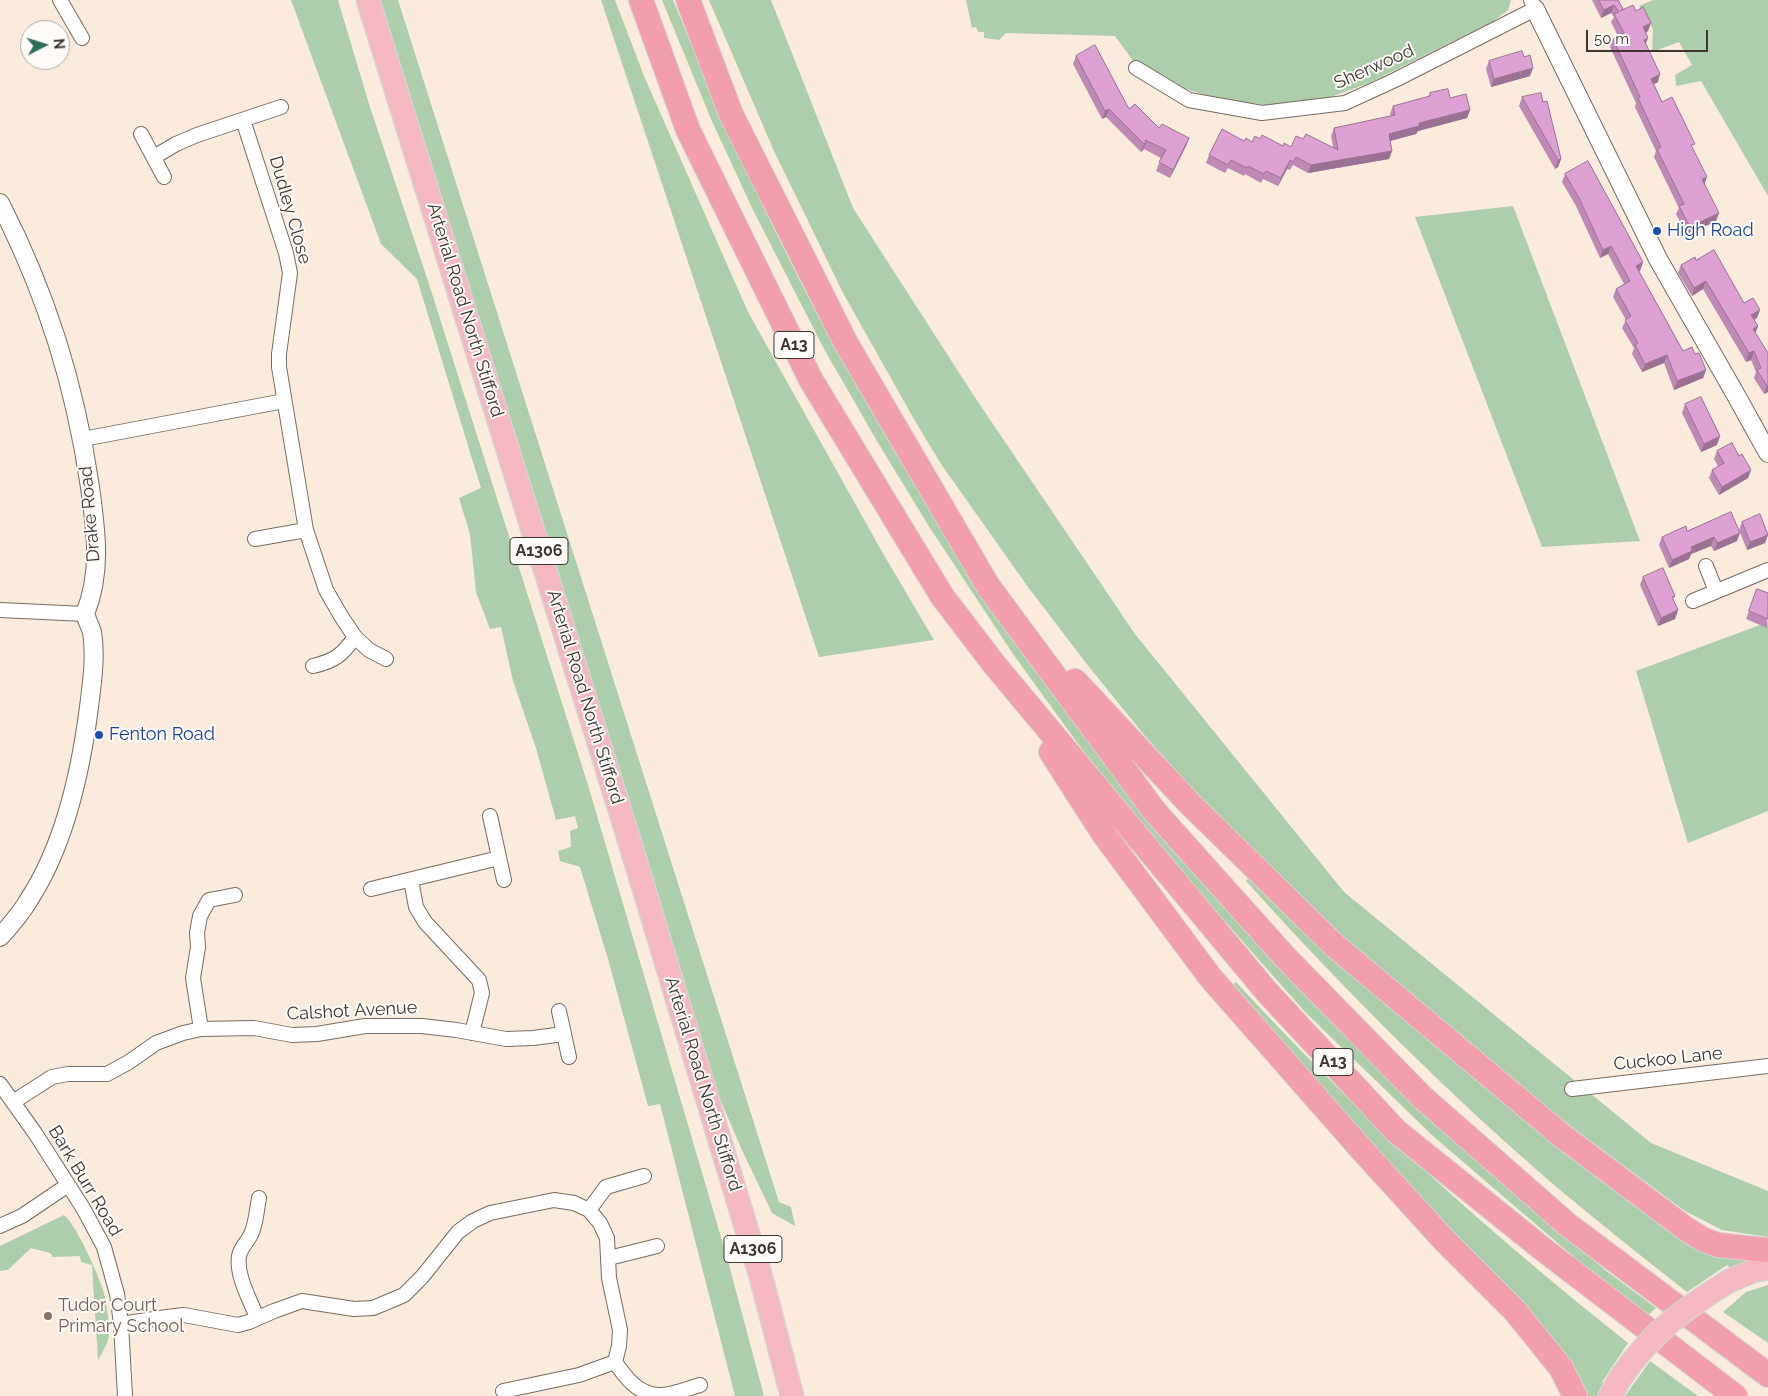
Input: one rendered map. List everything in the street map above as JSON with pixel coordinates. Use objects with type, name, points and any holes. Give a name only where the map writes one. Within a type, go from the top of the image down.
[{"type":"highway","name":"A13","points":[[641,0],[688,130],[811,380],[942,596],[994,664],[1267,992],[1396,1131],[1544,1250],[1735,1396]]},
{"type":"highway","name":"A13","points":[[688,0],[731,114],[846,343],[988,586],[1156,813],[1286,958],[1422,1097],[1568,1224],[1768,1375]]},
{"type":"highway","name":"A13","points":[[988,586],[1190,804],[1334,945],[1370,976],[1562,1135],[1685,1228],[1702,1239],[1718,1245],[1768,1250]]},
{"type":"highway","name":"A13","points":[[994,664],[1103,833],[1210,978],[1444,1240],[1515,1311],[1562,1368],[1576,1396]]},
{"type":"main road","name":"Arterial Road North Stifford","points":[[368,0],[642,880],[761,1276],[792,1396]]},
{"type":"main road","points":[[1614,1388],[1635,1356],[1662,1328],[1729,1281],[1753,1271],[1768,1268]]},
{"type":"street","points":[[60,0],[82,38]]},
{"type":"street","points":[[1534,4],[1658,259],[1768,453]]},
{"type":"street","name":"Sherwood","points":[[1136,68],[1189,100],[1262,113],[1345,103],[1395,80],[1534,4]]},
{"type":"street","points":[[154,157],[197,135],[281,108]]},
{"type":"street","name":"Dudley Close","points":[[243,120],[273,210],[290,273],[278,354],[306,530],[326,590],[356,637],[369,650],[386,659]]},
{"type":"street","points":[[141,134],[164,177]]},
{"type":"street","name":"Drake Road","points":[[0,203],[34,274],[51,320],[68,375],[83,439],[96,535],[96,571],[92,595],[85,614]]},
{"type":"street","points":[[83,439],[284,401]]},
{"type":"street","points":[[255,539],[306,530]]},
{"type":"street","points":[[1706,566],[1716,591]]},
{"type":"street","points":[[1693,601],[1768,570]]},
{"type":"street","points":[[0,610],[85,614],[92,631],[93,656],[91,689],[80,760],[71,800],[54,850],[31,898],[0,937]]},
{"type":"street","points":[[313,666],[328,663],[338,657],[356,637]]},
{"type":"street","points":[[490,816],[504,880]]},
{"type":"street","points":[[372,889],[499,858]]},
{"type":"street","points":[[411,880],[416,907],[425,922],[474,974],[481,986],[481,1000],[472,1033]]},
{"type":"street","points":[[201,1029],[193,978],[200,916],[210,900],[235,894]]},
{"type":"street","points":[[559,1011],[569,1057]]},
{"type":"street","name":"Calshot Avenue","points":[[13,1102],[52,1077],[68,1074],[107,1074],[130,1062],[156,1043],[183,1033],[201,1029],[254,1028],[284,1034],[302,1035],[365,1026],[422,1026],[506,1039],[564,1034]]},
{"type":"street","name":"Cuckoo Lane","points":[[1572,1089],[1768,1066]]},
{"type":"street","name":"Bark Burr Road","points":[[0,1084],[35,1133],[83,1208],[104,1247],[117,1294],[121,1324],[125,1396]]},
{"type":"street","points":[[589,1210],[606,1187],[644,1176]]},
{"type":"street","points":[[0,1226],[22,1216],[68,1185]]},
{"type":"street","points":[[257,1318],[240,1275],[239,1254],[252,1232],[259,1198]]},
{"type":"street","points":[[121,1324],[184,1315],[238,1325],[302,1301],[359,1309],[384,1305],[404,1295],[413,1287],[458,1232],[473,1221],[490,1213],[554,1200],[574,1203],[589,1210],[600,1223],[607,1238],[609,1278],[620,1330],[615,1362],[625,1377],[639,1389],[659,1396],[700,1386]]},
{"type":"street","points":[[609,1258],[657,1246]]},
{"type":"street","points":[[503,1391],[579,1375],[615,1362]]},
{"type":"green space","points":[[291,0],[338,0],[369,104],[428,281],[588,785],[728,1261],[764,1396],[735,1396],[660,1104],[648,1106],[608,959],[580,867],[560,861],[558,851],[571,847],[570,831],[578,828],[575,816],[556,820],[536,748],[513,681],[501,627],[490,629],[476,592],[470,534],[459,498],[481,488],[417,279],[381,244]]},
{"type":"green space","points":[[380,0],[398,0],[779,1202],[791,1207],[795,1226],[772,1213],[716,1090]]},
{"type":"green space","points":[[601,0],[615,0],[644,76],[748,312],[881,550],[934,640],[819,657]]},
{"type":"green space","points":[[662,0],[673,0],[742,161],[820,319],[893,449],[972,576],[1288,976],[1339,1030],[1430,1118],[1605,1270],[1656,1308],[1645,1318],[1434,1137],[1305,1012],[1183,874],[1081,748],[1013,654],[928,525],[824,349],[753,210],[711,119]]},
{"type":"green space","points":[[709,0],[771,0],[853,208],[976,399],[1135,634],[1344,892],[1651,1143],[1768,1191],[1768,1237],[1722,1230],[1685,1211],[1566,1123],[1438,1021],[1354,948],[1208,807],[1145,736],[1028,587],[941,464],[915,421],[843,293],[774,151]]},
{"type":"green space","points":[[966,0],[1511,0],[1508,10],[1492,22],[1369,83],[1317,102],[1265,105],[1214,98],[1177,86],[1134,62],[1115,36],[1006,33],[999,40],[984,38],[984,32],[978,32],[976,27],[972,28]]},
{"type":"green space","points":[[1653,0],[1768,0],[1768,196],[1701,81],[1676,86],[1675,75],[1692,65],[1679,42],[1652,52],[1653,29],[1639,6]]},
{"type":"green space","points":[[1513,206],[1640,541],[1542,547],[1415,217]]},
{"type":"green space","points":[[1768,622],[1768,811],[1688,843],[1636,671]]},
{"type":"green space","points":[[1250,877],[1536,1126],[1760,1260],[1732,1269],[1727,1265],[1687,1292],[1566,1195],[1482,1121],[1361,1004],[1322,963],[1246,881]]},
{"type":"green space","points":[[1236,982],[1376,1125],[1474,1215],[1628,1343],[1602,1382],[1606,1386],[1601,1396],[1586,1396],[1231,986]]},
{"type":"green space","points":[[64,1215],[69,1220],[86,1250],[104,1294],[109,1335],[98,1360],[92,1265],[81,1262],[80,1256],[53,1257],[50,1253],[31,1248],[8,1270],[0,1271],[0,1246]]},
{"type":"green space","points":[[1768,1285],[1768,1343],[1723,1312],[1746,1292]]},
{"type":"green space","points":[[1650,1361],[1698,1396],[1625,1396]]},
{"type":"building","points":[[1599,0],[1618,0],[1623,9],[1620,11],[1633,5],[1636,11],[1643,7],[1651,23],[1643,27],[1648,38],[1644,40],[1660,74],[1651,79],[1662,102],[1672,97],[1695,144],[1691,145],[1707,177],[1702,179],[1719,213],[1690,227],[1679,206],[1684,204],[1657,149],[1661,147],[1613,39],[1624,33],[1614,14],[1619,12],[1614,5],[1604,10]]},
{"type":"building","points":[[1095,45],[1129,109],[1135,104],[1159,128],[1162,124],[1189,138],[1173,170],[1159,162],[1166,150],[1145,140],[1144,144],[1109,109],[1105,111],[1076,56]]},
{"type":"building","points":[[1522,51],[1524,57],[1530,55],[1533,68],[1494,79],[1489,61]]},
{"type":"building","points":[[1448,89],[1450,98],[1466,94],[1470,110],[1419,123],[1419,126],[1389,134],[1392,151],[1311,165],[1296,157],[1293,162],[1290,160],[1281,178],[1266,171],[1264,174],[1248,166],[1247,168],[1231,160],[1228,165],[1209,155],[1222,129],[1244,141],[1246,138],[1252,142],[1255,136],[1260,139],[1262,135],[1283,146],[1284,143],[1291,147],[1296,136],[1303,139],[1306,134],[1338,150],[1334,128],[1395,115],[1393,106]]},
{"type":"building","points":[[1541,93],[1543,102],[1547,101],[1561,159],[1558,160],[1522,97]]},
{"type":"building","points":[[1588,161],[1643,262],[1636,266],[1683,351],[1692,347],[1695,354],[1699,353],[1706,370],[1677,381],[1667,355],[1645,364],[1635,345],[1638,343],[1625,320],[1631,316],[1616,289],[1630,281],[1611,246],[1603,250],[1579,198],[1565,174]]},
{"type":"building","points":[[1714,250],[1744,303],[1753,298],[1760,310],[1751,315],[1758,326],[1753,329],[1768,353],[1768,386],[1757,370],[1761,368],[1754,351],[1749,353],[1706,281],[1694,288],[1681,265],[1695,257],[1696,260]]},
{"type":"building","points":[[1701,397],[1720,436],[1704,444],[1685,404]]},
{"type":"building","points":[[1732,443],[1739,456],[1742,454],[1751,470],[1722,487],[1712,470],[1724,463],[1717,451]]},
{"type":"building","points":[[1731,512],[1740,533],[1717,543],[1714,537],[1691,547],[1692,551],[1672,560],[1662,537],[1686,526],[1687,531]]},
{"type":"building","points":[[1760,514],[1768,535],[1750,542],[1742,522]]},
{"type":"building","points":[[1663,568],[1675,596],[1672,597],[1678,610],[1661,618],[1643,577]]},
{"type":"building","points":[[1757,589],[1768,593],[1768,619],[1749,611]]},
{"type":"place","name":"High Road","points":[[1657,231]]},
{"type":"place","name":"Fenton Road","points":[[99,735]]},
{"type":"place","name":"Tudor Court Primary School","points":[[48,1316]]}]
